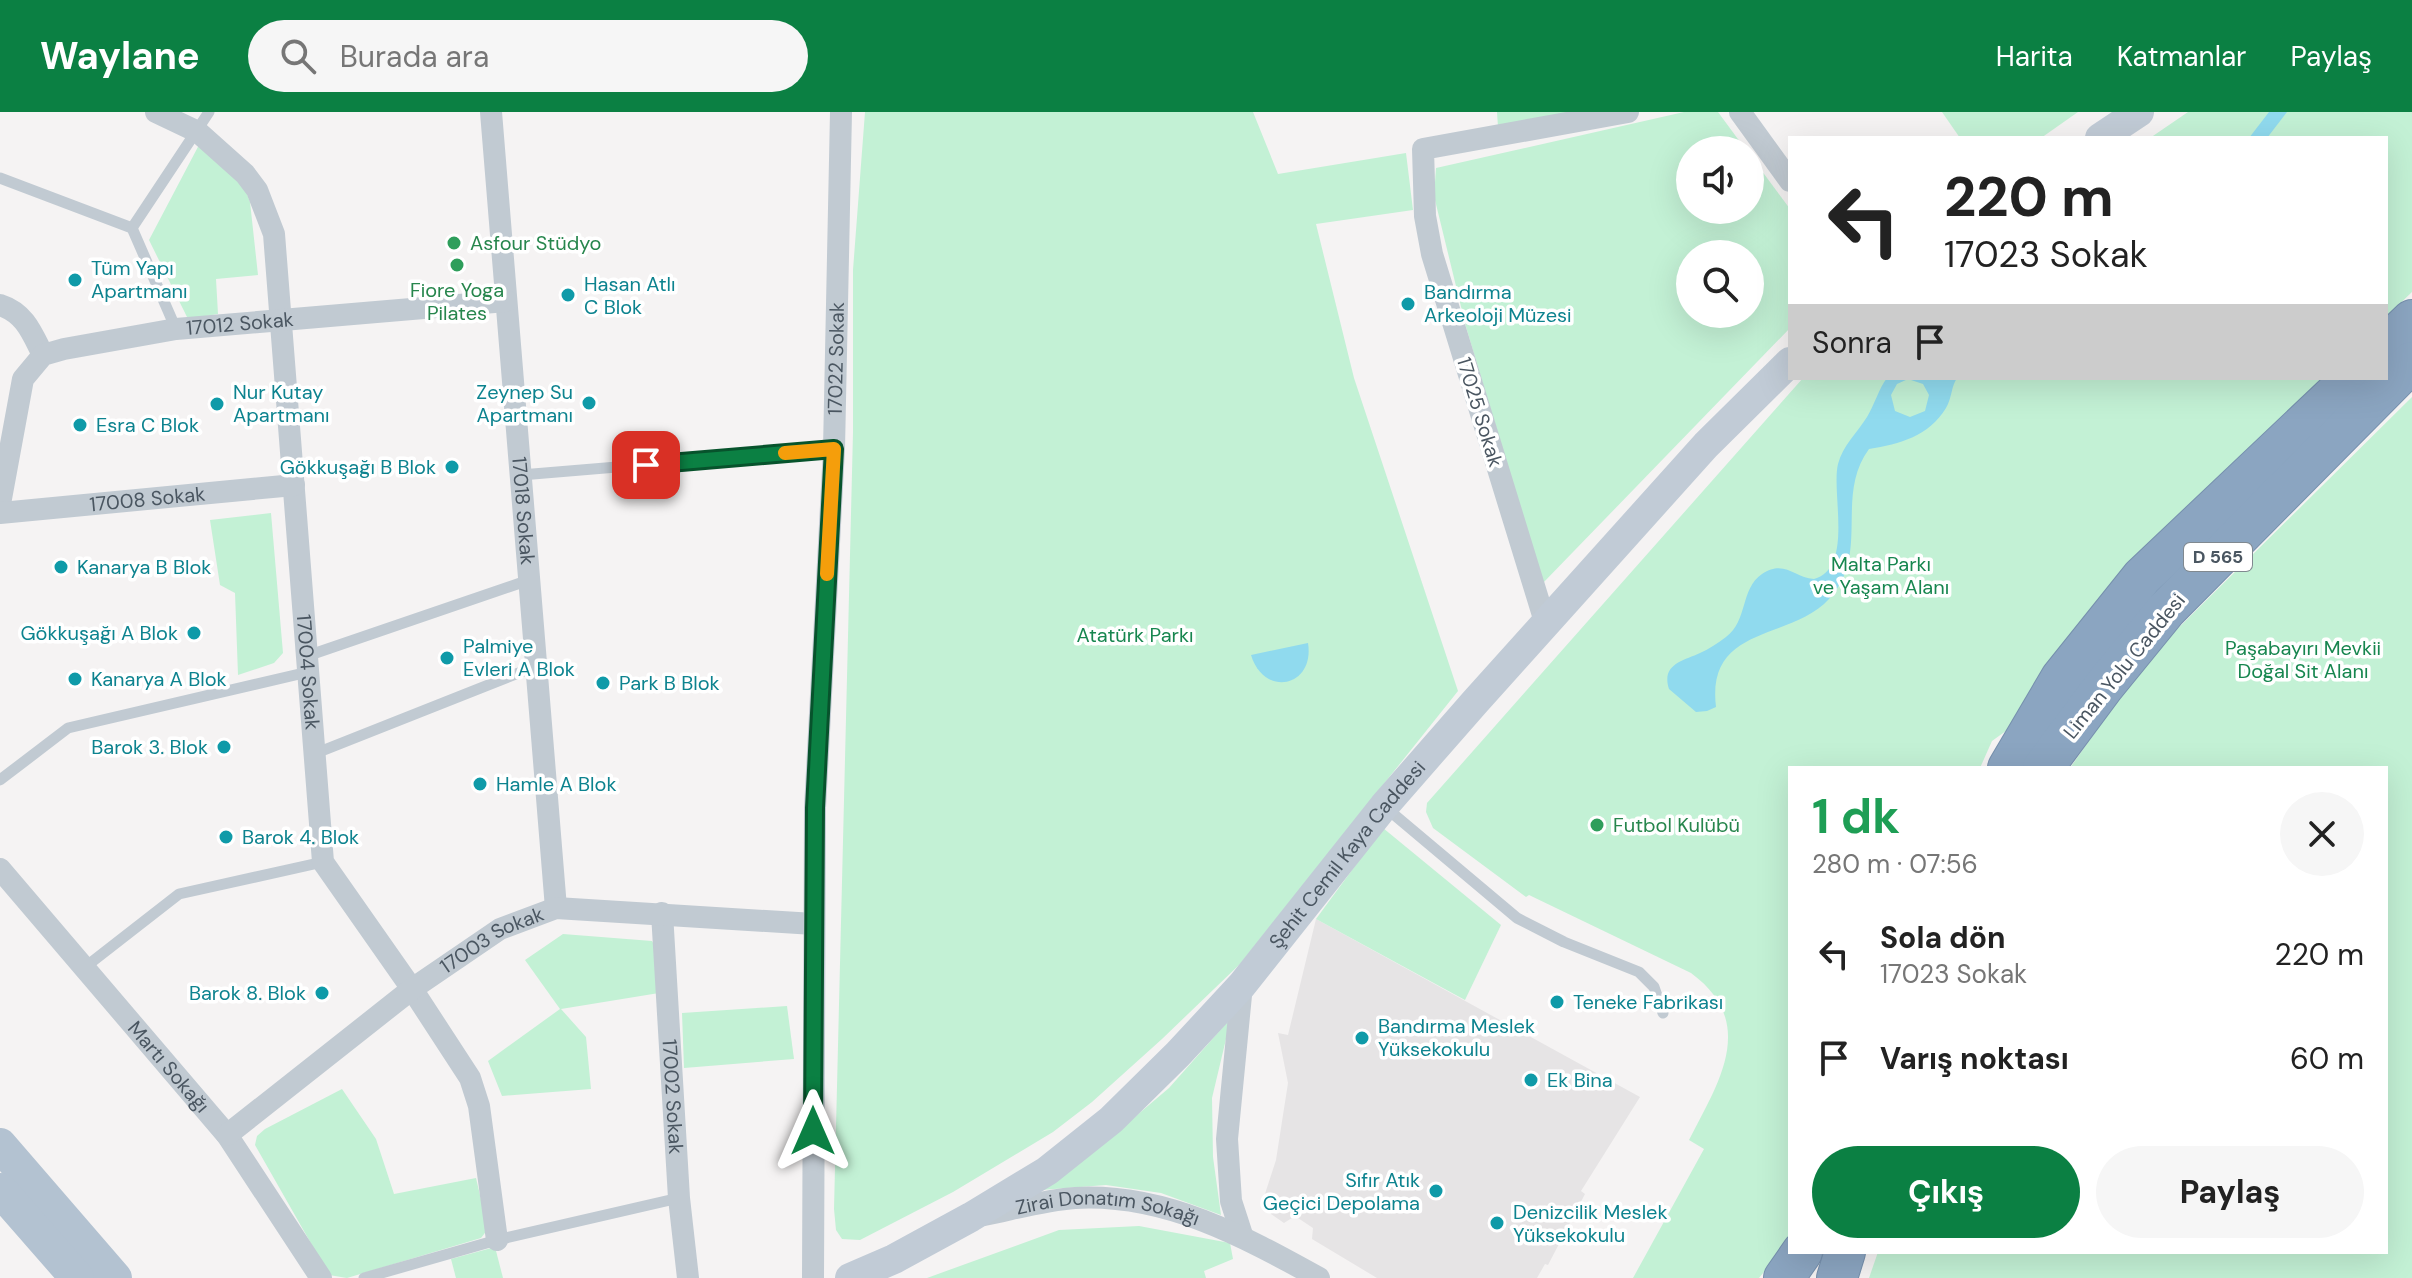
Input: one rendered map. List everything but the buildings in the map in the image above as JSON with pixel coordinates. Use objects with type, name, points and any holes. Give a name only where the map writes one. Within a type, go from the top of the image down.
[{"type":"highway","points":[[2388,343],[2412,320]]},
{"type":"highway","name":"Liman Yolu Caddesi","points":[[2044,766],[2166,610],[2412,362]]},
{"type":"highway","name":"Liman Yolu Caddesi","points":[[2009,766],[2061,678],[2142,577],[2350,380]]},
{"type":"highway","points":[[1784,1278],[1801,1254]]},
{"type":"highway","points":[[1837,1278],[1844,1254]]},
{"type":"main road","points":[[0,1145],[115,1278]]},
{"type":"main road","points":[[0,1190],[77,1278]]},
{"type":"street","name":"17004 Sokak","points":[[156,112],[198,132],[245,174],[261,199],[274,234],[323,862]]},
{"type":"street","name":"17018 Sokak","points":[[491,112],[556,908]]},
{"type":"street","name":"17022 Sokak","points":[[813,1278],[815,808],[834,449],[841,112]]},
{"type":"street","name":"17025 Sokak","points":[[1546,625],[1432,254],[1425,216],[1423,149],[1628,112]]},
{"type":"street","points":[[1740,112],[1788,178]]},
{"type":"street","points":[[2103,136],[2139,112]]},
{"type":"street","name":"17012 Sokak","points":[[43,355],[176,329],[506,301]]},
{"type":"street","points":[[0,305],[12,309],[28,324],[43,355],[23,379],[0,504]]},
{"type":"street","name":"Şehit Cemil Kaya Caddesi","points":[[850,1278],[894,1259],[1047,1171],[1111,1120],[1242,985],[1384,806],[1706,445],[1788,364]]},
{"type":"street","name":"17008 Sokak","points":[[0,513],[294,485]]},
{"type":"street","points":[[323,862],[470,1078],[475,1092],[497,1240]]},
{"type":"street","name":"Martı Sokağı","points":[[0,869],[227,1135],[321,1278]]},
{"type":"street","name":"17003 Sokak","points":[[227,1135],[412,989],[500,929],[556,908],[814,924]]},
{"type":"street","name":"17002 Sokak","points":[[662,913],[679,1198],[688,1278]]},
{"type":"street","points":[[1242,985],[1227,1139],[1231,1201],[1242,1235]]},
{"type":"street","name":"Zirai Donatım Sokağı","points":[[971,1217],[1074,1198],[1121,1199],[1166,1207],[1242,1235],[1319,1278]]},
{"type":"lane","points":[[132,228],[209,112]]},
{"type":"lane","points":[[0,178],[132,228],[176,329]]},
{"type":"lane","points":[[521,475],[834,449]]},
{"type":"lane","points":[[0,780],[68,728],[308,664],[529,580]]},
{"type":"lane","points":[[314,754],[536,666]]},
{"type":"lane","points":[[1384,806],[1517,918],[1564,942],[1639,972],[1654,987],[1663,1013]]},
{"type":"lane","points":[[84,968],[179,894],[323,862]]},
{"type":"lane","points":[[364,1278],[497,1240],[679,1198]]},
{"type":"shaded area","points":[[1316,919],[1640,1097],[1581,1191],[1585,1194],[1548,1265],[1545,1264],[1537,1278],[1377,1278],[1312,1239],[1313,1228],[1295,1216],[1284,1223],[1271,1214],[1263,1200],[1276,1160],[1288,1083],[1278,1033],[1288,1035]]},
{"type":"green space","name":"Atatürk Parkı","points":[[865,112],[1253,112],[1278,174],[1406,153],[1413,210],[1316,224],[1354,378],[1458,691],[1240,964],[1162,1039],[1092,1102],[1053,1132],[953,1192],[860,1240],[842,1239],[836,1230],[834,1209],[853,432],[853,270]]},
{"type":"green space","points":[[1497,112],[1578,112],[1498,127]]},
{"type":"green space","points":[[1684,112],[1718,112],[1736,136],[1676,136],[1676,224],[1764,224],[1764,174],[1788,206],[1788,330],[1543,583],[1466,327],[1434,196],[1436,168]]},
{"type":"green space","points":[[1942,112],[2078,112],[2044,136],[1959,136]]},
{"type":"green space","points":[[2188,112],[2412,112],[2412,292],[2388,315],[2388,136],[2153,136]]},
{"type":"green space","points":[[200,143],[242,181],[250,202],[258,275],[216,279],[218,314],[188,319],[149,240]]},
{"type":"green space","name":"Malta Parkı ve Yaşam Alanı","points":[[1801,380],[2321,380],[2132,562],[2010,728],[1992,741],[1981,766],[1788,766],[1788,1242],[1759,1278],[1633,1278],[1704,1149],[1689,1140],[1720,1075],[1728,1033],[1723,1012],[1712,992],[1691,973],[1529,895],[1526,897],[1433,828],[1426,812],[1427,803]]},
{"type":"green space","name":"Paşabayırı Mevkii Doğal Sit Alanı","points":[[2412,397],[2412,1278],[1869,1278],[1877,1254],[2388,1254],[2388,766],[2071,766],[2144,662]]},
{"type":"green space","points":[[271,513],[283,653],[274,663],[238,675],[235,593],[220,585],[210,520]]},
{"type":"green space","points":[[1383,828],[1501,925],[1465,1000],[1316,919]]},
{"type":"green space","points":[[563,934],[652,941],[659,953],[659,993],[561,1009],[586,1037],[591,1089],[502,1096],[488,1061],[560,1009],[525,960]]},
{"type":"green space","points":[[787,1006],[794,1059],[684,1068],[682,1013]]},
{"type":"green space","points":[[1231,1018],[1212,1098],[1213,1157],[1221,1215],[1161,1193],[1106,1185],[1028,1191],[1110,1138],[1169,1088]]},
{"type":"green space","points":[[342,1089],[376,1139],[394,1194],[476,1178],[488,1229],[481,1238],[347,1278],[329,1275],[255,1145],[257,1136],[265,1129]]},
{"type":"green space","points":[[1139,1226],[1230,1243],[1233,1259],[1204,1271],[1206,1278],[927,1278],[1059,1230]]},
{"type":"green space","points":[[495,1247],[503,1278],[456,1278],[451,1259]]},
{"type":"water","points":[[2269,112],[2287,112],[2269,136],[2251,136]]},
{"type":"water","points":[[1886,380],[1906,380],[1897,384],[1891,395],[1895,411],[1910,417],[1925,411],[1929,395],[1923,384],[1911,380],[1956,380],[1946,408],[1931,426],[1903,441],[1869,449],[1859,467],[1854,486],[1848,563],[1829,599],[1794,622],[1737,647],[1724,661],[1716,680],[1716,707],[1696,712],[1669,689],[1668,674],[1675,665],[1713,646],[1733,630],[1750,588],[1762,574],[1777,568],[1814,579],[1826,572],[1834,560],[1837,545],[1838,464]]},
{"type":"water","points":[[1308,643],[1304,669],[1287,682],[1266,677],[1257,669],[1251,655]]},
{"type":"slow traffic","points":[[785,453],[834,449],[827,574]]},
{"type":"place","name":"Asfour Stüdyo","points":[[454,243]]},
{"type":"place","name":"Fiore Yoga Pilates","points":[[457,265]]},
{"type":"place","name":"Tüm Yapı Apartmanı","points":[[75,280]]},
{"type":"place","name":"Hasan Atlı C Blok","points":[[568,295]]},
{"type":"place","name":"Bandırma Arkeoloji Müzesi","points":[[1408,304]]},
{"type":"place","name":"Zeynep Su Apartmanı","points":[[589,403]]},
{"type":"place","name":"Nur Kutay Apartmanı","points":[[217,404]]},
{"type":"place","name":"Esra C Blok","points":[[80,425]]},
{"type":"place","name":"Gökkuşağı B Blok","points":[[452,467]]},
{"type":"place","name":"Kanarya B Blok","points":[[61,567]]},
{"type":"place","name":"Gökkuşağı A Blok","points":[[194,633]]},
{"type":"place","name":"Palmiye Evleri A Blok","points":[[447,658]]},
{"type":"place","name":"Kanarya A Blok","points":[[75,679]]},
{"type":"place","name":"Park B Blok","points":[[603,683]]},
{"type":"place","name":"Barok 3. Blok","points":[[224,747]]},
{"type":"place","name":"Hamle A Blok","points":[[480,784]]},
{"type":"place","name":"Futbol Kulübü","points":[[1597,825]]},
{"type":"place","name":"Barok 4. Blok","points":[[226,837]]},
{"type":"place","name":"Barok 8. Blok","points":[[322,993]]},
{"type":"place","name":"Teneke Fabrikası","points":[[1557,1002]]},
{"type":"place","name":"Bandırma Meslek Yüksekokulu","points":[[1362,1038]]},
{"type":"place","name":"Ek Bina","points":[[1531,1080]]},
{"type":"place","name":"Sıfır Atık Geçici Depolama","points":[[1436,1191]]},
{"type":"place","name":"Denizcilik Meslek Yüksekokulu","points":[[1497,1223]]},
{"type":"route","points":[[646,465],[834,449],[815,808],[813,1131]]}]
